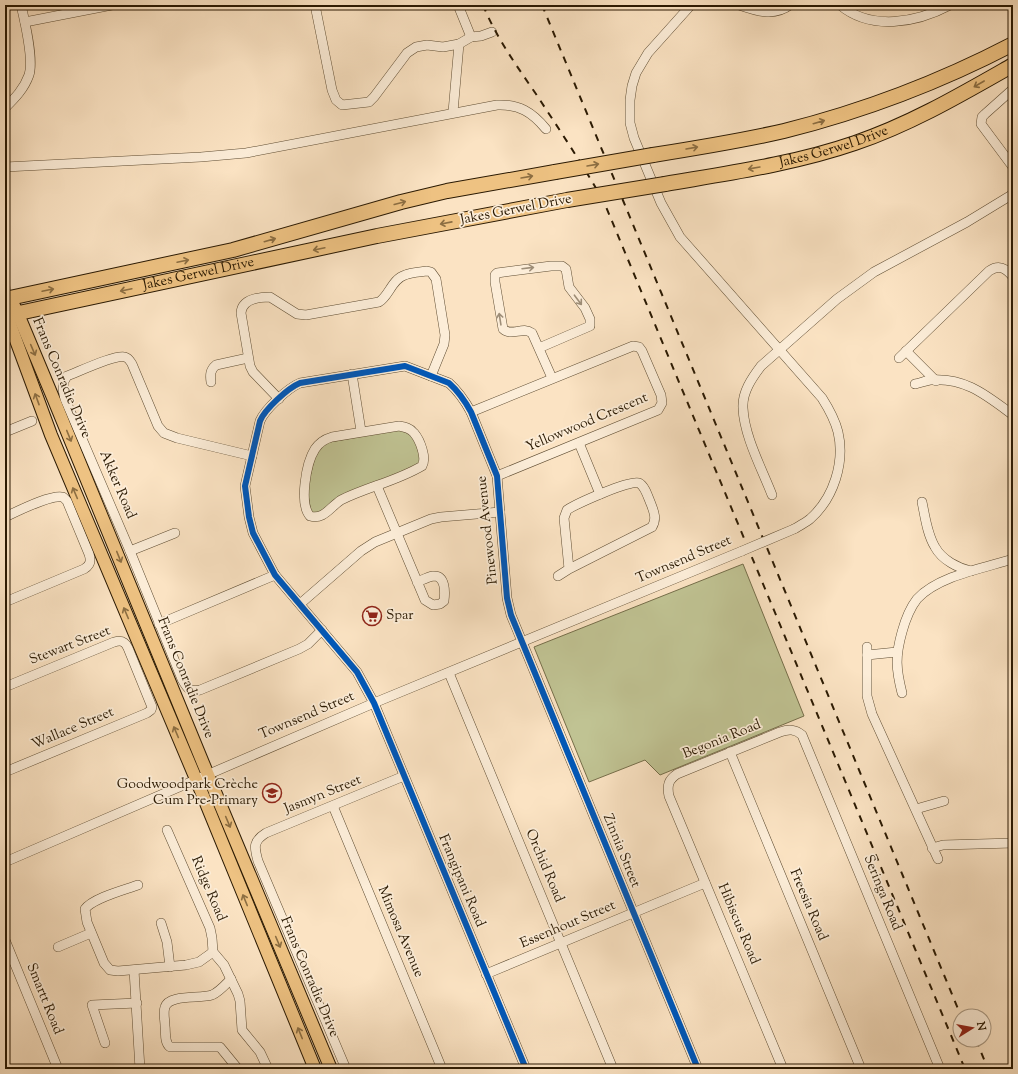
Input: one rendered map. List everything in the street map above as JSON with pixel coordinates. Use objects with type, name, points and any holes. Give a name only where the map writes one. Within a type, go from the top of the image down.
[{"type":"highway","name":"Jakes Gerwel Drive","points":[[6,294],[233,250],[401,202],[447,191],[753,138],[835,117],[884,101],[923,86],[1013,44]]},
{"type":"highway","name":"Jakes Gerwel Drive","points":[[10,315],[377,236],[813,156],[895,128],[927,113],[1013,65]]},
{"type":"main road","name":"Frans Conradie Drive","points":[[6,294],[10,315],[51,435],[196,780],[315,1069]]},
{"type":"main road","name":"Frans Conradie Drive","points":[[10,315],[208,774],[331,1069]]},
{"type":"street","points":[[5,108],[19,93],[29,75],[31,64],[21,5]]},
{"type":"street","points":[[25,22],[112,5]]},
{"type":"street","points":[[315,5],[332,90],[336,100],[342,105],[369,102],[407,53],[416,47],[427,45],[443,47],[459,44],[470,37],[481,36],[492,32]]},
{"type":"street","points":[[458,5],[470,37]]},
{"type":"street","name":"Townsend Street","points":[[5,862],[374,703],[794,529],[809,520],[818,512],[828,497],[838,471],[840,452],[834,420],[822,398],[680,237],[661,203],[634,138],[630,123],[630,100],[636,73],[648,53],[691,5]]},
{"type":"street","points":[[739,5],[762,12],[775,12],[790,5]]},
{"type":"street","points":[[840,5],[855,16],[884,22],[915,18],[933,13],[950,5]]},
{"type":"street","points":[[453,112],[459,44]]},
{"type":"street","points":[[1013,89],[985,114],[982,118],[981,124],[1013,167]]},
{"type":"street","points":[[5,167],[201,157],[246,153],[453,112],[504,104],[514,106],[528,112],[546,129]]},
{"type":"street","points":[[772,495],[748,436],[743,407],[745,394],[752,378],[761,366],[837,299],[874,272],[967,222],[1013,194]]},
{"type":"street","points":[[539,348],[590,326],[590,319],[585,308],[569,287],[566,269],[562,266],[551,266],[497,273],[495,275],[495,282],[503,330],[508,333],[522,330],[530,331],[552,378]]},
{"type":"street","points":[[899,358],[989,270],[999,267],[1008,271],[1013,277]]},
{"type":"street","points":[[279,399],[253,372],[250,366],[241,313],[243,305],[250,300],[270,297],[297,314],[306,315],[378,302],[383,299],[402,276],[427,271],[431,272],[436,279],[444,335],[444,344],[431,376]]},
{"type":"street","name":"Yellowwood Crescent","points":[[471,412],[629,347],[636,346],[642,351],[661,395],[662,404],[658,410],[497,476]]},
{"type":"street","points":[[906,351],[936,381]]},
{"type":"street","name":"Akker Road","points":[[252,456],[177,438],[164,433],[158,426],[132,364],[125,357],[115,357],[67,376],[62,385],[65,400],[130,551],[159,624],[188,689],[200,690],[305,646],[322,630]]},
{"type":"street","points":[[211,382],[210,372],[216,365],[248,358]]},
{"type":"street","name":"Pinewood Avenue","points":[[374,703],[357,672],[275,575],[250,526],[245,486],[262,417],[279,399],[300,383],[405,366],[449,383],[466,402],[497,476],[508,606],[522,642]]},
{"type":"street","points":[[352,374],[361,432]]},
{"type":"street","points":[[915,384],[929,380],[945,380],[968,386],[992,399],[1013,415]]},
{"type":"street","points":[[5,432],[32,421]]},
{"type":"street","points":[[399,426],[405,427],[416,436],[424,455],[423,464],[420,468],[377,486],[342,500],[321,517],[315,518],[308,514],[305,486],[313,451],[318,445],[328,438],[399,426]]},
{"type":"street","points":[[578,443],[600,494]]},
{"type":"street","points":[[558,576],[649,529],[654,524],[655,514],[640,483],[630,483],[600,494],[570,507],[566,511],[564,518],[569,569]]},
{"type":"street","points":[[377,486],[417,582]]},
{"type":"street","points":[[5,517],[57,496],[64,497],[67,500],[89,554],[90,564],[84,569],[5,602]]},
{"type":"street","points":[[922,502],[935,548],[945,558],[960,568],[972,572]]},
{"type":"street","points":[[300,604],[367,546],[423,522],[441,517],[500,512]]},
{"type":"street","points":[[130,551],[174,533]]},
{"type":"street","points":[[902,693],[896,659],[897,652],[905,621],[917,600],[930,588],[944,581],[1013,559]]},
{"type":"street","points":[[159,624],[275,575]]},
{"type":"street","name":"Stewart Street","points":[[5,687],[114,642],[123,641],[128,648],[152,705],[151,710]]},
{"type":"street","name":"Zinnia Street","points":[[522,642],[698,1069]]},
{"type":"street","points":[[897,652],[867,651],[867,696],[872,714],[938,859]]},
{"type":"street","name":"Orchid Road","points":[[449,673],[613,1069]]},
{"type":"street","name":"Frangipani Road","points":[[374,703],[526,1069]]},
{"type":"street","name":"Wallace Street","points":[[5,772],[151,710]]},
{"type":"street","name":"Begonia Road","points":[[668,789],[670,781],[677,774],[780,732],[796,730]]},
{"type":"street","name":"Seringa Road","points":[[796,730],[802,735],[940,1069]]},
{"type":"street","name":"Freesia Road","points":[[730,752],[861,1069]]},
{"type":"street","name":"Jasmyn Street","points":[[346,1069],[258,861],[255,843],[266,833],[404,776]]},
{"type":"street","name":"Hibiscus Road","points":[[668,789],[669,796],[783,1069]]},
{"type":"street","points":[[916,809],[944,801]]},
{"type":"street","name":"Mimosa Avenue","points":[[333,806],[442,1069]]},
{"type":"street","name":"Ridge Road","points":[[167,830],[210,928],[213,952]]},
{"type":"street","points":[[932,848],[943,845],[1013,843]]},
{"type":"street","name":"Essenhout Street","points":[[486,974],[705,883]]},
{"type":"street","points":[[138,885],[97,900],[88,905],[85,909],[85,916],[104,963],[108,968],[118,971],[170,967],[199,962],[213,952],[224,965],[240,1001],[242,1030],[260,1052],[268,1069]]},
{"type":"street","points":[[161,923],[167,942],[170,967]]},
{"type":"street","points":[[58,948],[91,933]]},
{"type":"street","name":"Smartt Road","points":[[5,940],[58,1069]]},
{"type":"street","points":[[134,970],[140,1069]]},
{"type":"street","points":[[231,979],[212,995],[170,1001],[164,1009],[166,1038],[170,1047],[220,1047],[238,1069]]},
{"type":"street","points":[[105,1043],[92,1005],[137,1003]]},
{"type":"green space","points":[[403,429],[414,438],[422,462],[321,514],[311,512],[307,489],[315,456],[324,443]]},
{"type":"green space","points":[[743,564],[804,716],[660,775],[645,760],[589,782],[534,647]]},
{"type":"railway","points":[[483,5],[507,51],[571,147],[604,202],[965,1069]]},
{"type":"railway","points":[[542,5],[958,1008]]},
{"type":"railway","points":[[979,1048],[988,1069]]},
{"type":"cycle path","points":[[526,1069],[374,703],[357,672],[275,575],[253,533],[249,517],[245,486],[260,421],[277,399],[289,389],[300,383],[405,366],[449,383],[469,408],[497,476],[507,598],[511,615],[698,1069]]},
{"type":"place","name":"Spar","points":[[372,616]]},
{"type":"place","name":"Goodwoodpark Crèche Cum Pre-Primary","points":[[272,793]]}]
